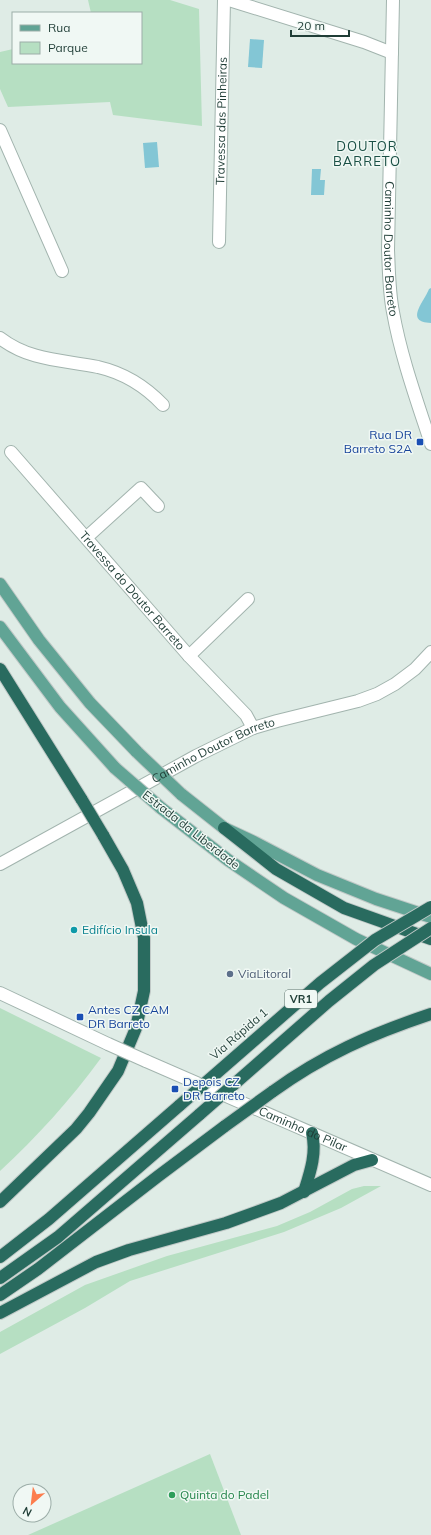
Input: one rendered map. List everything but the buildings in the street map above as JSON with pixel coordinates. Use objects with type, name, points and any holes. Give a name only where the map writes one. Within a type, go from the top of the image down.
[{"type":"highway","points":[[0,669],[82,800],[123,870],[137,903],[144,938],[144,991],[136,1028],[118,1071],[76,1129],[0,1202]]},
{"type":"highway","points":[[224,828],[276,868],[344,908],[431,939]]},
{"type":"highway","name":"Via Rápida 1","points":[[0,1257],[49,1219],[320,983],[375,940],[431,907]]},
{"type":"highway","points":[[0,1278],[58,1237],[335,996],[374,965],[431,928]]},
{"type":"highway","points":[[0,1295],[38,1269],[225,1126],[272,1092],[319,1061],[371,1036],[431,1014]]},
{"type":"highway","points":[[304,1192],[311,1171],[314,1141],[312,1133]]},
{"type":"highway","points":[[0,1313],[96,1262],[129,1250],[226,1223],[281,1203],[354,1165],[372,1160]]},
{"type":"main road","name":"Estrada da Liberdade","points":[[0,584],[39,640],[90,703],[181,794],[224,828],[340,885],[383,902],[431,917]]},
{"type":"main road","name":"Estrada da Liberdade","points":[[0,627],[60,707],[115,768],[161,808],[228,860],[284,898],[356,939],[431,974]]},
{"type":"street","name":"Travessa das Pinheiras","points":[[219,242],[224,0]]},
{"type":"street","points":[[229,0],[364,42],[392,53]]},
{"type":"street","name":"Caminho Doutor Barreto","points":[[393,0],[388,250],[392,310],[398,340],[431,444]]},
{"type":"street","points":[[0,130],[62,271]]},
{"type":"street","points":[[0,338],[20,350],[39,358],[100,368],[120,374],[145,388],[162,405]]},
{"type":"street","name":"Travessa do Doutor Barreto","points":[[11,452],[87,537],[189,656],[246,715],[253,728]]},
{"type":"street","points":[[87,537],[141,488],[158,506]]},
{"type":"street","points":[[189,656],[248,600]]},
{"type":"street","name":"Caminho Doutor Barreto","points":[[0,864],[196,756],[253,728],[358,701],[377,694],[395,684],[415,669],[431,653]]},
{"type":"street","name":"Caminho do Pilar","points":[[0,993],[146,1061],[431,1185]]},
{"type":"green space","points":[[88,0],[170,0],[199,9],[202,126],[113,115],[110,102],[8,107],[0,89],[0,52],[12,49],[12,64],[142,64],[142,12],[91,12]]},
{"type":"green space","points":[[0,1008],[101,1058],[53,1117],[0,1171]]},
{"type":"green space","points":[[364,1186],[381,1186],[341,1208],[284,1232],[130,1281],[85,1308],[0,1354],[0,1332],[85,1285],[167,1256],[277,1226],[310,1212],[352,1189]]},
{"type":"green space","name":"Quinta do Padel","points":[[210,1454],[241,1535],[28,1535]]},
{"type":"water","points":[[250,39],[264,40],[262,68],[248,67]]},
{"type":"water","points":[[157,142],[159,167],[145,168],[143,143]]},
{"type":"water","points":[[312,169],[321,169],[320,180],[325,180],[324,195],[311,195]]},
{"type":"water","points":[[431,288],[431,323],[423,322],[417,315],[420,305]]},
{"type":"place","name":"Rua DR Barreto S2A","points":[[420,442]]},
{"type":"place","name":"Edifício Insula","points":[[74,930]]},
{"type":"place","name":"ViaLitoral","points":[[230,974]]},
{"type":"place","name":"Antes CZ CAM DR Barreto","points":[[80,1017]]},
{"type":"place","name":"Depois CZ DR Barreto","points":[[175,1089]]},
{"type":"place","name":"Quinta do Padel","points":[[172,1495]]},
{"type":"district","name":"DOUTOR BARRETO","points":[[367,154]]}]
